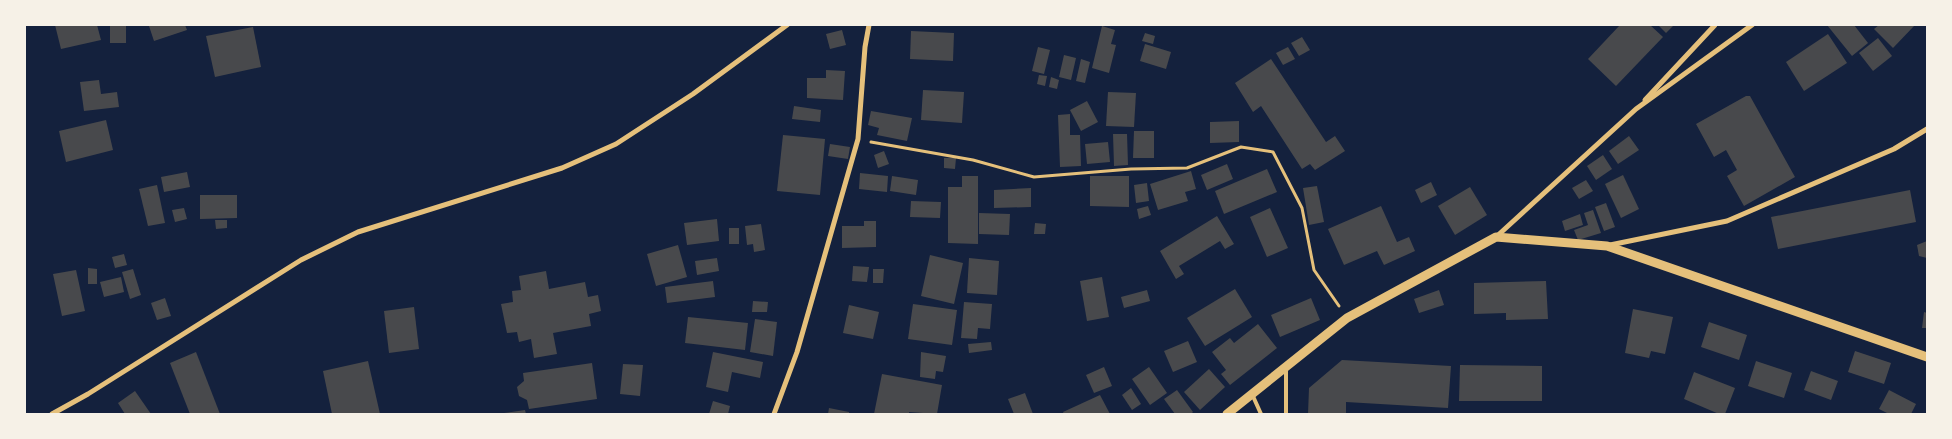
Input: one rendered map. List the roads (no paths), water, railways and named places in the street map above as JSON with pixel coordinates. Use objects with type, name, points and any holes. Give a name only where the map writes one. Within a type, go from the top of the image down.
[{"type":"street","points":[[52,414],[88,394],[301,260],[350,236],[562,168],[616,144],[693,94],[787,25]]},
{"type":"street","points":[[774,414],[797,352],[858,139],[865,47],[869,25]]},
{"type":"street","points":[[1227,414],[1347,318],[1496,237],[1636,109],[1716,25]]},
{"type":"street","points":[[1636,109],[1752,25]]},
{"type":"street","points":[[1607,246],[1727,221],[1894,149],[1927,129]]},
{"type":"street","points":[[1496,237],[1607,246],[1927,357]]},
{"type":"lane","points":[[1286,366],[1286,414]]},
{"type":"lane","points":[[1252,394],[1261,414]]}]
